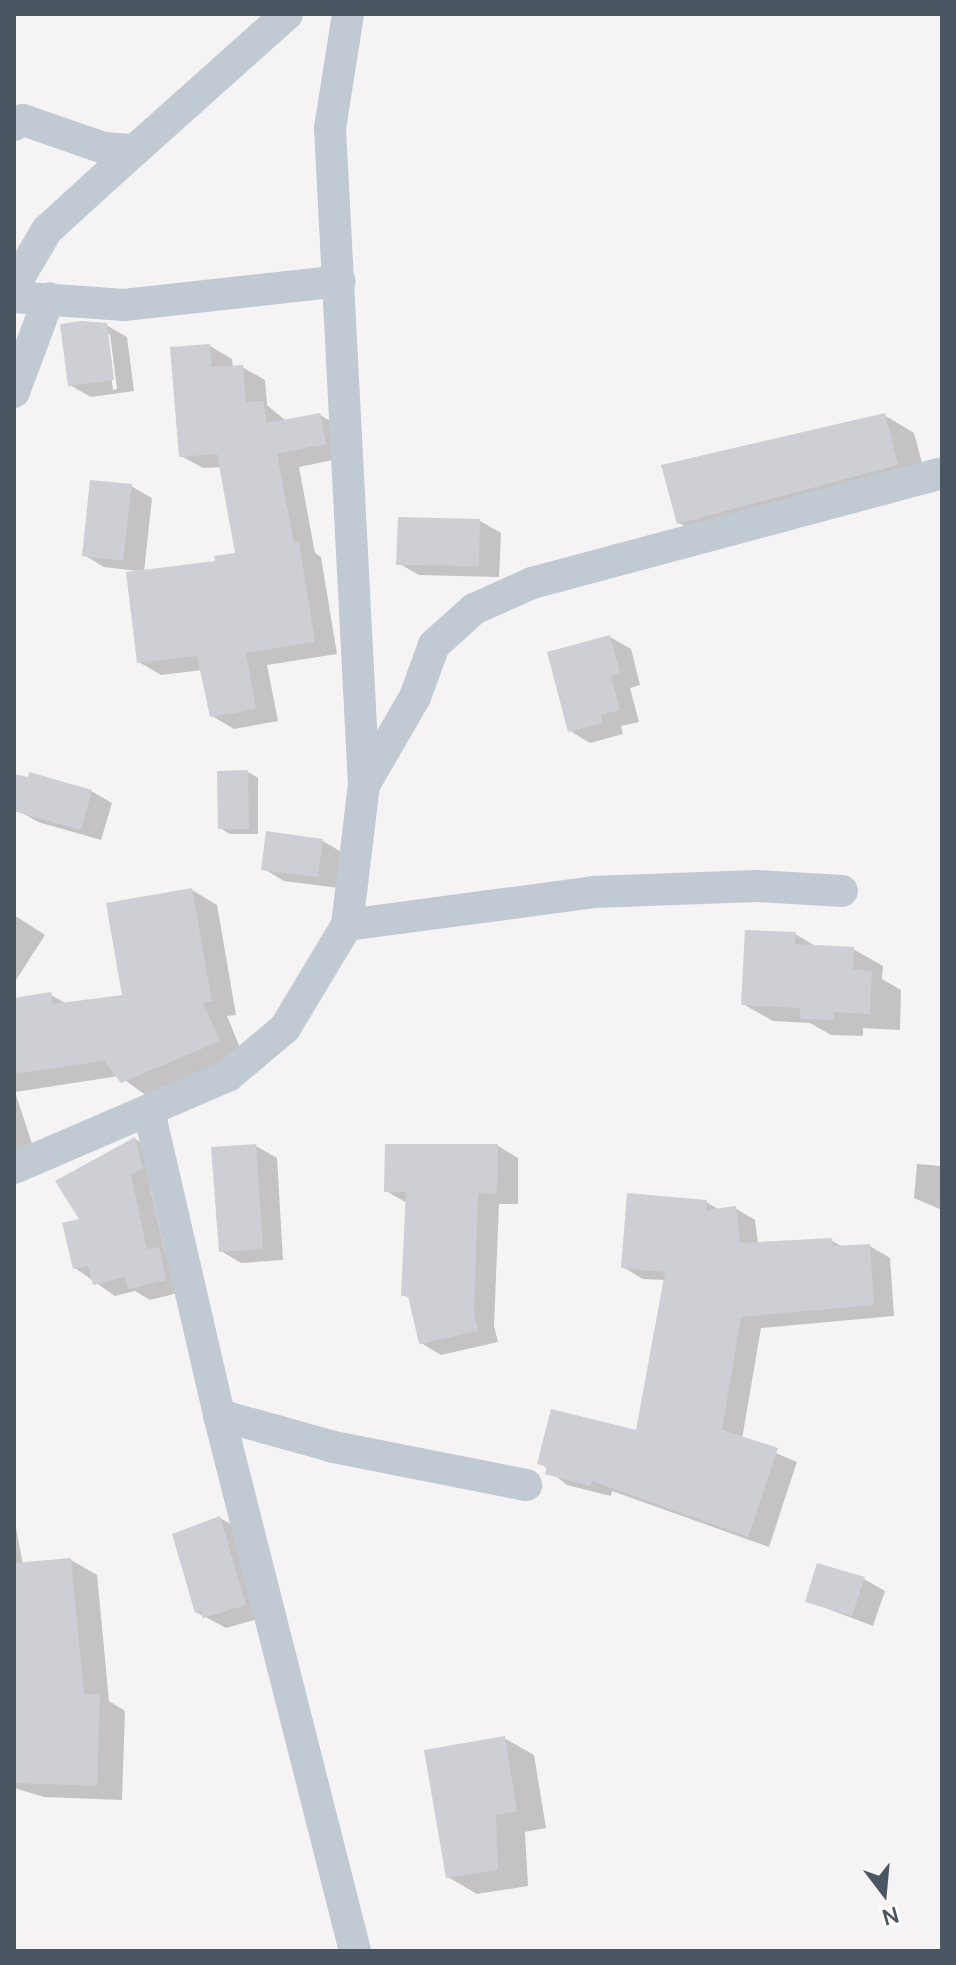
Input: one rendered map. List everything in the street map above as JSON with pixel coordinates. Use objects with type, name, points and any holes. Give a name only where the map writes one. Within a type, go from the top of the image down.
[{"type":"street","points":[[14,286],[47,230],[287,14]]},
{"type":"street","points":[[14,1168],[228,1076],[285,1028],[347,925],[364,785],[330,128],[348,14]]},
{"type":"street","points":[[17,119],[104,148],[135,150]]},
{"type":"street","points":[[14,297],[124,305],[340,281]]},
{"type":"street","points":[[14,392],[49,298]]},
{"type":"street","points":[[364,785],[415,697],[434,645],[474,609],[532,583],[942,473]]},
{"type":"street","points":[[347,925],[594,892],[756,886],[842,891]]},
{"type":"street","points":[[149,1111],[219,1415],[355,1951]]},
{"type":"street","points":[[219,1415],[334,1447],[526,1485]]},
{"type":"building","points":[[81,321],[107,323],[114,380],[68,386],[60,324]]},
{"type":"building","points":[[210,344],[212,367],[243,365],[246,402],[264,401],[266,423],[320,413],[326,444],[277,454],[294,543],[299,542],[315,642],[246,653],[256,709],[210,717],[197,656],[137,663],[126,572],[215,561],[214,556],[235,553],[217,454],[179,457],[170,347]]},
{"type":"building","points":[[885,413],[898,465],[677,524],[661,465]]},
{"type":"building","points":[[90,480],[132,484],[123,561],[82,556]]},
{"type":"building","points":[[398,517],[480,519],[479,566],[396,565]]},
{"type":"building","points":[[610,635],[620,673],[611,676],[620,710],[601,715],[603,723],[568,732],[547,652]]},
{"type":"building","points":[[248,770],[249,829],[218,829],[217,771]]},
{"type":"building","points":[[29,772],[92,790],[81,830],[14,811],[14,774],[28,777]]},
{"type":"building","points":[[266,831],[323,839],[318,877],[261,870]]},
{"type":"building","points":[[192,888],[212,1001],[203,1003],[220,1041],[121,1083],[104,1061],[14,1074],[14,998],[51,992],[53,1004],[122,995],[106,903]]},
{"type":"building","points":[[745,930],[796,932],[795,944],[854,947],[853,969],[872,971],[870,1014],[834,1012],[833,1020],[800,1019],[800,1008],[741,1005]]},
{"type":"building","points":[[135,1137],[143,1168],[131,1175],[147,1249],[159,1247],[166,1280],[128,1289],[125,1277],[93,1285],[88,1266],[73,1269],[62,1223],[79,1219],[55,1181]]},
{"type":"building","points":[[256,1144],[263,1249],[219,1252],[211,1147]]},
{"type":"building","points":[[385,1144],[498,1144],[497,1194],[478,1193],[474,1313],[478,1331],[419,1344],[408,1296],[401,1296],[406,1192],[384,1192]]},
{"type":"building","points":[[627,1193],[707,1200],[706,1210],[736,1206],[740,1243],[832,1238],[833,1246],[870,1244],[874,1305],[741,1317],[722,1430],[778,1448],[748,1537],[592,1481],[590,1486],[545,1474],[547,1467],[537,1464],[551,1409],[636,1430],[665,1272],[621,1268]]},
{"type":"building","points":[[220,1516],[246,1605],[203,1618],[201,1611],[195,1613],[172,1534]]},
{"type":"building","points":[[71,1558],[84,1694],[100,1694],[97,1786],[15,1783],[14,1563]]},
{"type":"building","points":[[817,1563],[865,1577],[852,1616],[805,1602]]},
{"type":"building","points":[[505,1736],[517,1811],[496,1815],[498,1870],[446,1878],[424,1750]]}]
